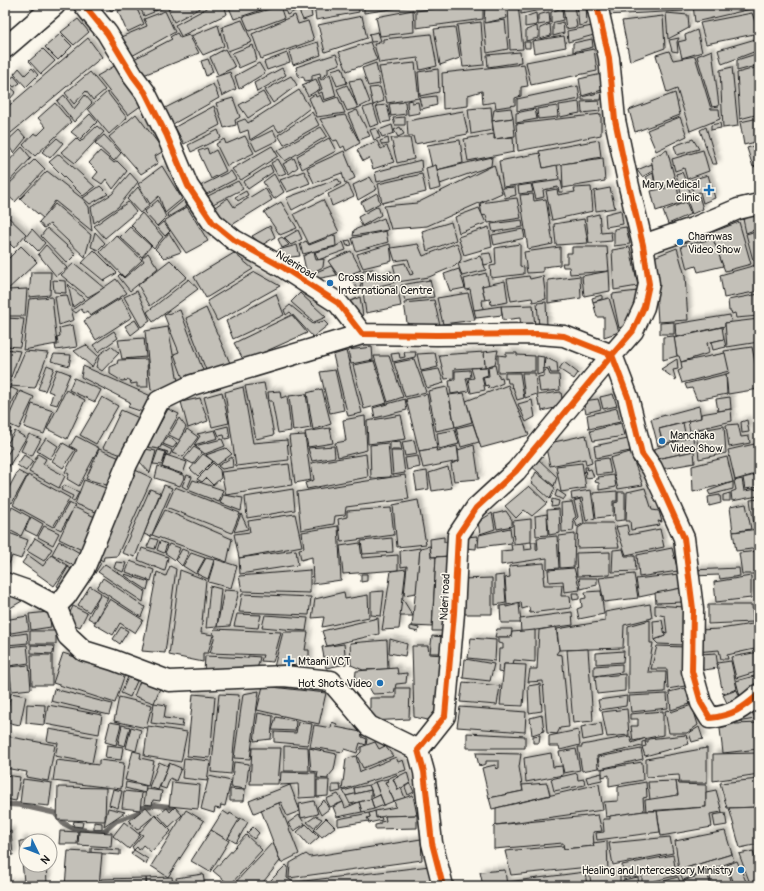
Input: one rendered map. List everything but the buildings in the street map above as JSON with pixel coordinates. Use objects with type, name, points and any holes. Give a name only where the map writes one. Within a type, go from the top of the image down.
[{"type":"street","points":[[5,48],[55,5]]},
{"type":"street","name":"Nderiroad","points":[[84,5],[108,33],[145,92],[167,136],[188,186],[213,223],[234,240],[284,268],[338,303],[362,334]]},
{"type":"street","name":"Nderi road","points":[[418,750],[445,716],[454,613],[458,535],[476,508],[516,471],[633,331],[644,307],[649,284],[643,245],[628,182],[616,120],[608,58],[597,5]]},
{"type":"street","points":[[643,245],[693,228],[738,209],[759,204]]},
{"type":"street","points":[[56,606],[66,596],[84,569],[127,464],[159,401],[192,385],[362,334],[437,336],[522,334],[564,336],[612,355],[628,397],[642,454],[652,468],[684,538],[693,609],[692,671],[702,703],[710,718],[718,717],[744,707],[759,694]]},
{"type":"street","points":[[5,583],[28,591],[56,606],[68,636],[84,651],[169,681],[284,676],[331,681],[369,726],[418,750],[424,772],[432,843],[443,886]]},
{"type":"waterway","points":[[5,804],[20,805],[55,813],[63,823],[73,828],[103,832],[116,821],[137,813],[146,806],[155,805],[172,807]]},
{"type":"cycle path","points":[[84,5],[107,33],[133,76],[145,92],[167,136],[188,186],[213,223],[234,240],[284,268],[338,303],[362,334],[538,334],[564,336],[612,355],[516,471],[476,508],[458,535],[454,613],[445,716],[418,750],[424,772],[432,843],[443,886]]},
{"type":"cycle path","points":[[597,5],[609,58],[615,120],[643,245],[649,284],[644,307],[633,331],[612,355],[628,397],[642,454],[652,468],[684,538],[693,609],[692,671],[701,703],[710,718],[718,717],[737,710],[759,694]]},
{"type":"place","name":"Mary Medical clinic","points":[[709,190]]},
{"type":"place","name":"Chamwas Video Show","points":[[680,242]]},
{"type":"place","name":"Cross Mission International Centre","points":[[330,283]]},
{"type":"place","name":"Manchaka Video Show","points":[[662,441]]},
{"type":"place","name":"Mtaani VCT","points":[[289,661]]},
{"type":"place","name":"Hot Shots Video","points":[[380,683]]},
{"type":"place","name":"Healing and Intercessory Ministry","points":[[741,870]]}]
